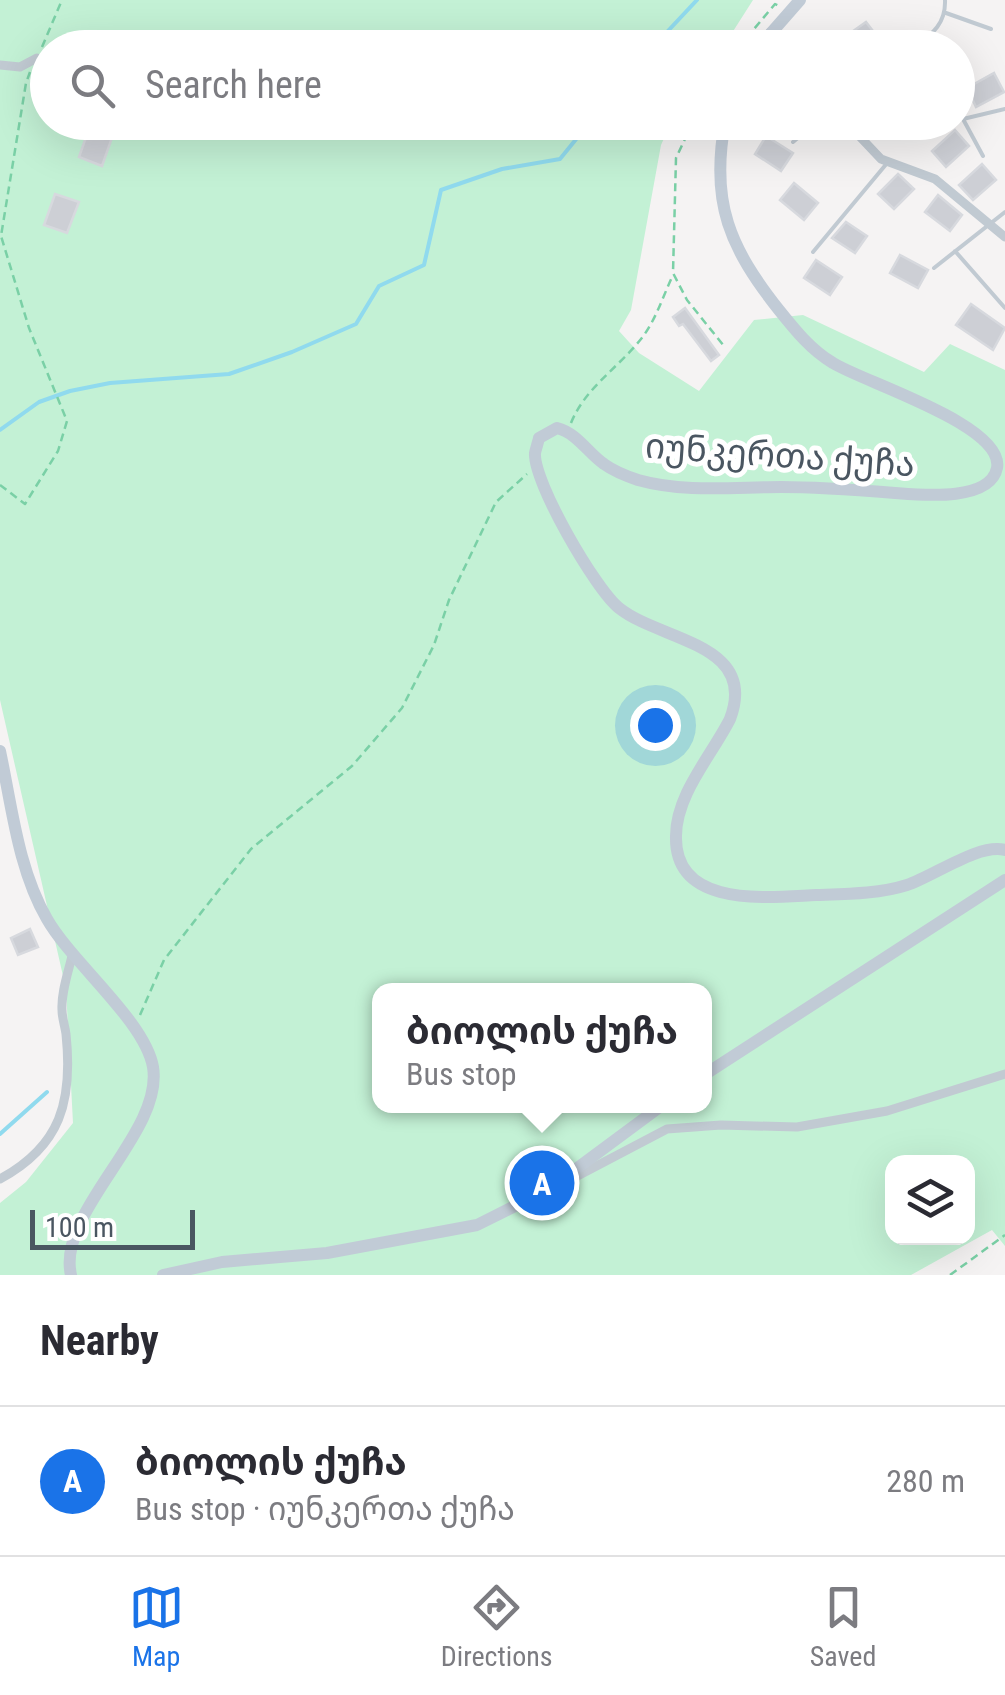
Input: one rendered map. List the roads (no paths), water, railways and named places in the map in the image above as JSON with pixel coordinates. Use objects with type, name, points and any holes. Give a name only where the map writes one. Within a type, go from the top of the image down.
[{"type":"main road","points":[[772,30],[800,0]]},
{"type":"main road","name":"იუნკერთა ქუჩა","points":[[722,140],[718,162],[721,196],[732,235],[750,272],[802,338],[833,363],[947,415],[987,440],[1002,460],[991,480],[953,494],[667,486],[620,474],[567,431],[557,428],[539,438],[537,466],[551,501],[601,590],[633,618],[701,646],[718,658],[733,678],[735,706],[730,720],[684,800],[677,823],[679,858],[699,883],[744,898],[890,890],[992,847],[1005,850]]},
{"type":"main road","points":[[0,751],[24,863],[46,918],[72,956],[134,1029],[154,1070],[152,1090],[140,1121],[76,1232],[68,1258],[71,1275]]},
{"type":"main road","points":[[712,1070],[1005,880]]},
{"type":"main road","points":[[163,1275],[222,1262],[344,1250],[478,1225],[550,1189],[652,1113]]},
{"type":"street","points":[[0,64],[20,66],[30,61]]},
{"type":"street","points":[[862,140],[888,162],[935,179],[1005,237]]},
{"type":"street","points":[[0,1179],[26,1165],[47,1144],[59,1122],[66,1056],[62,1010],[72,956]]},
{"type":"street","points":[[550,1189],[584,1175],[667,1129],[721,1125],[797,1127],[887,1111],[1005,1074]]},
{"type":"lane","points":[[936,30],[946,13],[945,0]]},
{"type":"lane","points":[[946,13],[991,29]]},
{"type":"lane","points":[[975,116],[1005,109]]},
{"type":"lane","points":[[974,140],[983,156]]},
{"type":"lane","points":[[814,252],[888,162]]},
{"type":"lane","points":[[934,268],[1005,212]]},
{"type":"lane","points":[[955,251],[1005,308]]},
{"type":"waterway","points":[[669,30],[697,0]]},
{"type":"waterway","points":[[0,430],[39,402],[70,391],[110,383],[229,374],[356,324],[379,286],[424,265],[441,190],[502,169],[560,159],[575,140]]},
{"type":"waterway","points":[[0,1134],[47,1092]]},
{"type":"place","name":"ბიოლის ქუჩა","points":[[542,1183]]}]
